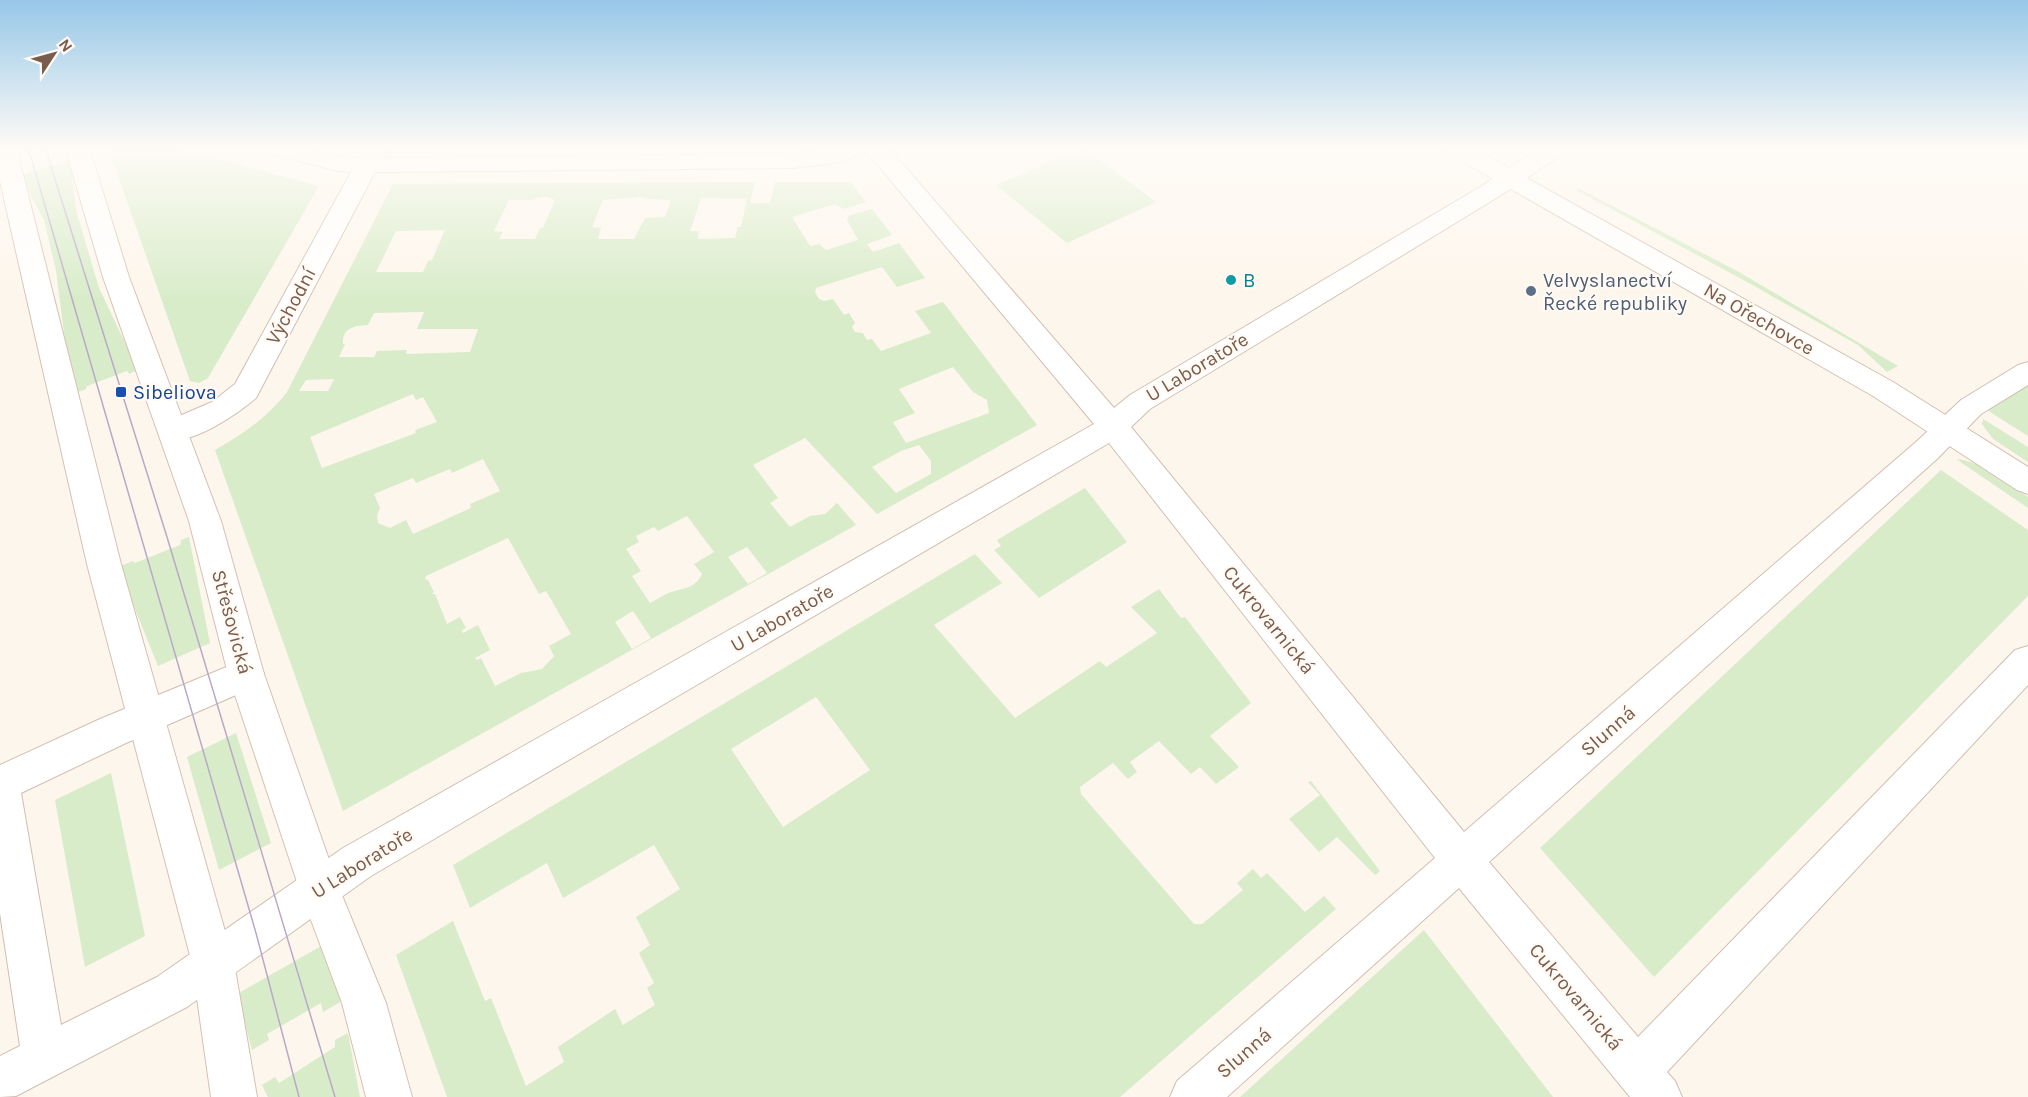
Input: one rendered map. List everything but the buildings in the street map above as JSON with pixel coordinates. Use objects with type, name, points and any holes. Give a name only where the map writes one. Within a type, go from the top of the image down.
[{"type":"street","points":[[16,198],[104,564],[213,963],[234,1097]]},
{"type":"street","name":"Střešovická","points":[[92,198],[116,277],[205,521],[246,674],[319,888],[364,1004],[389,1097]]},
{"type":"street","name":"Východní","points":[[174,431],[223,409],[246,391],[349,198]]},
{"type":"street","name":"Cukrovarnická","points":[[919,198],[1113,426],[1463,862],[1648,1084]]},
{"type":"street","name":"U Laboratoře","points":[[0,1080],[172,992],[357,862],[1056,461],[1113,426],[1140,402],[1478,198]]},
{"type":"street","name":"Na Ořechovce","points":[[1548,198],[1883,389],[2028,482]]},
{"type":"street","name":"Slunná","points":[[1193,1097],[1463,862],[1927,450],[1971,407],[2028,372]]},
{"type":"street","points":[[1648,1084],[2028,661]]},
{"type":"street","points":[[44,1057],[0,784],[147,716],[246,674]]},
{"type":"green space","points":[[32,198],[75,198],[99,288],[138,370],[129,374],[127,371],[72,394],[56,271],[44,220]]},
{"type":"green space","points":[[126,198],[312,198],[208,378],[199,383],[190,381]]},
{"type":"green space","points":[[386,198],[536,198],[509,200],[494,231],[503,232],[499,239],[535,239],[540,228],[543,228],[555,200],[551,198],[626,198],[603,200],[592,227],[601,228],[598,239],[634,239],[645,218],[665,217],[671,200],[646,198],[701,198],[690,231],[699,231],[698,239],[735,238],[738,227],[741,227],[747,199],[710,198],[751,198],[750,203],[770,203],[771,198],[863,198],[866,202],[844,209],[835,204],[792,217],[811,246],[819,244],[826,250],[858,240],[847,220],[848,216],[872,209],[892,235],[867,244],[873,252],[899,243],[925,278],[897,287],[882,267],[816,288],[815,292],[819,299],[824,301],[833,299],[844,315],[849,313],[855,323],[852,327],[855,332],[863,333],[867,340],[872,339],[881,351],[931,333],[915,311],[943,302],[1037,425],[877,514],[805,438],[753,465],[778,498],[770,503],[790,527],[810,516],[825,514],[837,503],[856,525],[343,811],[215,450],[254,424],[287,392]],"holes":[[[445,230],[432,260],[428,261],[423,272],[376,272],[396,231]],[[424,312],[417,329],[478,329],[470,352],[406,354],[407,350],[377,351],[374,357],[339,357],[345,344],[343,344],[343,338],[347,331],[354,327],[368,325],[374,313]],[[953,367],[973,392],[987,400],[989,413],[906,443],[893,422],[915,413],[899,389]],[[334,379],[328,391],[299,391],[306,380]],[[413,394],[416,400],[423,397],[437,422],[415,430],[416,433],[322,468],[310,437]],[[919,445],[931,461],[931,474],[896,493],[872,467],[901,451]],[[483,459],[500,491],[470,504],[471,508],[413,534],[406,520],[390,528],[378,523],[377,516],[380,508],[374,494],[413,478],[416,483],[450,469],[452,473]],[[687,516],[714,552],[694,564],[702,574],[695,583],[687,588],[668,593],[650,603],[632,576],[641,571],[626,549],[639,542],[636,536],[654,527],[658,531]],[[508,538],[539,594],[546,591],[571,634],[549,646],[554,656],[542,669],[521,673],[495,686],[481,658],[477,660],[475,658],[490,650],[478,625],[463,633],[462,630],[466,628],[460,617],[447,624],[435,594],[432,594],[434,592],[428,580],[425,579],[426,576]],[[747,547],[767,573],[748,584],[728,557]],[[633,611],[651,638],[632,649],[615,622]]]},
{"type":"green space","points":[[1012,198],[1151,198],[1156,202],[1067,243]]},
{"type":"green space","points":[[1591,198],[1598,198],[1739,272],[1898,366],[1887,372],[1858,345]]},
{"type":"green space","points":[[2028,385],[2028,436],[1987,410]]},
{"type":"green space","points":[[1983,419],[2028,447],[2028,462],[1993,439],[1982,424]]},
{"type":"green space","points":[[1956,459],[1985,468],[2003,479],[2028,497],[2028,508]]},
{"type":"green space","points":[[1941,470],[2028,530],[2028,596],[1654,977],[1540,848]]},
{"type":"green space","points":[[1085,488],[1127,542],[1039,598],[994,550],[1001,546],[997,540]]},
{"type":"green space","points":[[189,537],[210,643],[158,666],[118,567],[133,561],[135,563],[180,545],[181,540]]},
{"type":"green space","points":[[975,554],[1002,583],[934,625],[1015,718],[1100,661],[1106,667],[1157,633],[1131,607],[1159,589],[1181,618],[1185,617],[1251,703],[1210,736],[1239,767],[1216,784],[1200,767],[1191,774],[1159,741],[1130,762],[1137,772],[1128,779],[1113,763],[1080,787],[1081,794],[1194,924],[1202,924],[1243,890],[1237,883],[1253,869],[1261,878],[1267,873],[1305,912],[1324,896],[1336,909],[1120,1097],[447,1097],[396,955],[453,921],[485,1001],[491,998],[526,1086],[564,1062],[558,1047],[615,1009],[623,1025],[655,1005],[647,988],[654,983],[639,953],[650,945],[636,917],[680,889],[654,845],[563,898],[547,863],[470,908],[453,865]],"holes":[[[816,697],[870,770],[783,827],[731,749]]]},
{"type":"green space","points":[[236,733],[271,843],[219,870],[187,757]]},
{"type":"green space","points":[[111,773],[145,936],[85,967],[55,800]]},
{"type":"green space","points":[[1311,781],[1380,871],[1375,875],[1337,837],[1319,852],[1289,819],[1320,795],[1308,782]]},
{"type":"green space","points":[[1424,930],[1553,1097],[1240,1097]]},
{"type":"green space","points":[[323,945],[342,1001],[323,1012],[321,1003],[267,1034],[269,1040],[252,1050],[237,994]]},
{"type":"green space","points":[[348,1033],[360,1097],[268,1097],[262,1085],[275,1077],[279,1083],[335,1047],[335,1040]]},
{"type":"tram line","points":[[43,198],[256,933],[299,1097]]},
{"type":"tram line","points":[[61,198],[167,537],[335,1097]]},
{"type":"place","name":"B","points":[[1231,280]]},
{"type":"place","name":"Velvyslanectví Řecké republiky","points":[[1531,291]]},
{"type":"place","name":"Sibeliova","points":[[121,392]]}]
